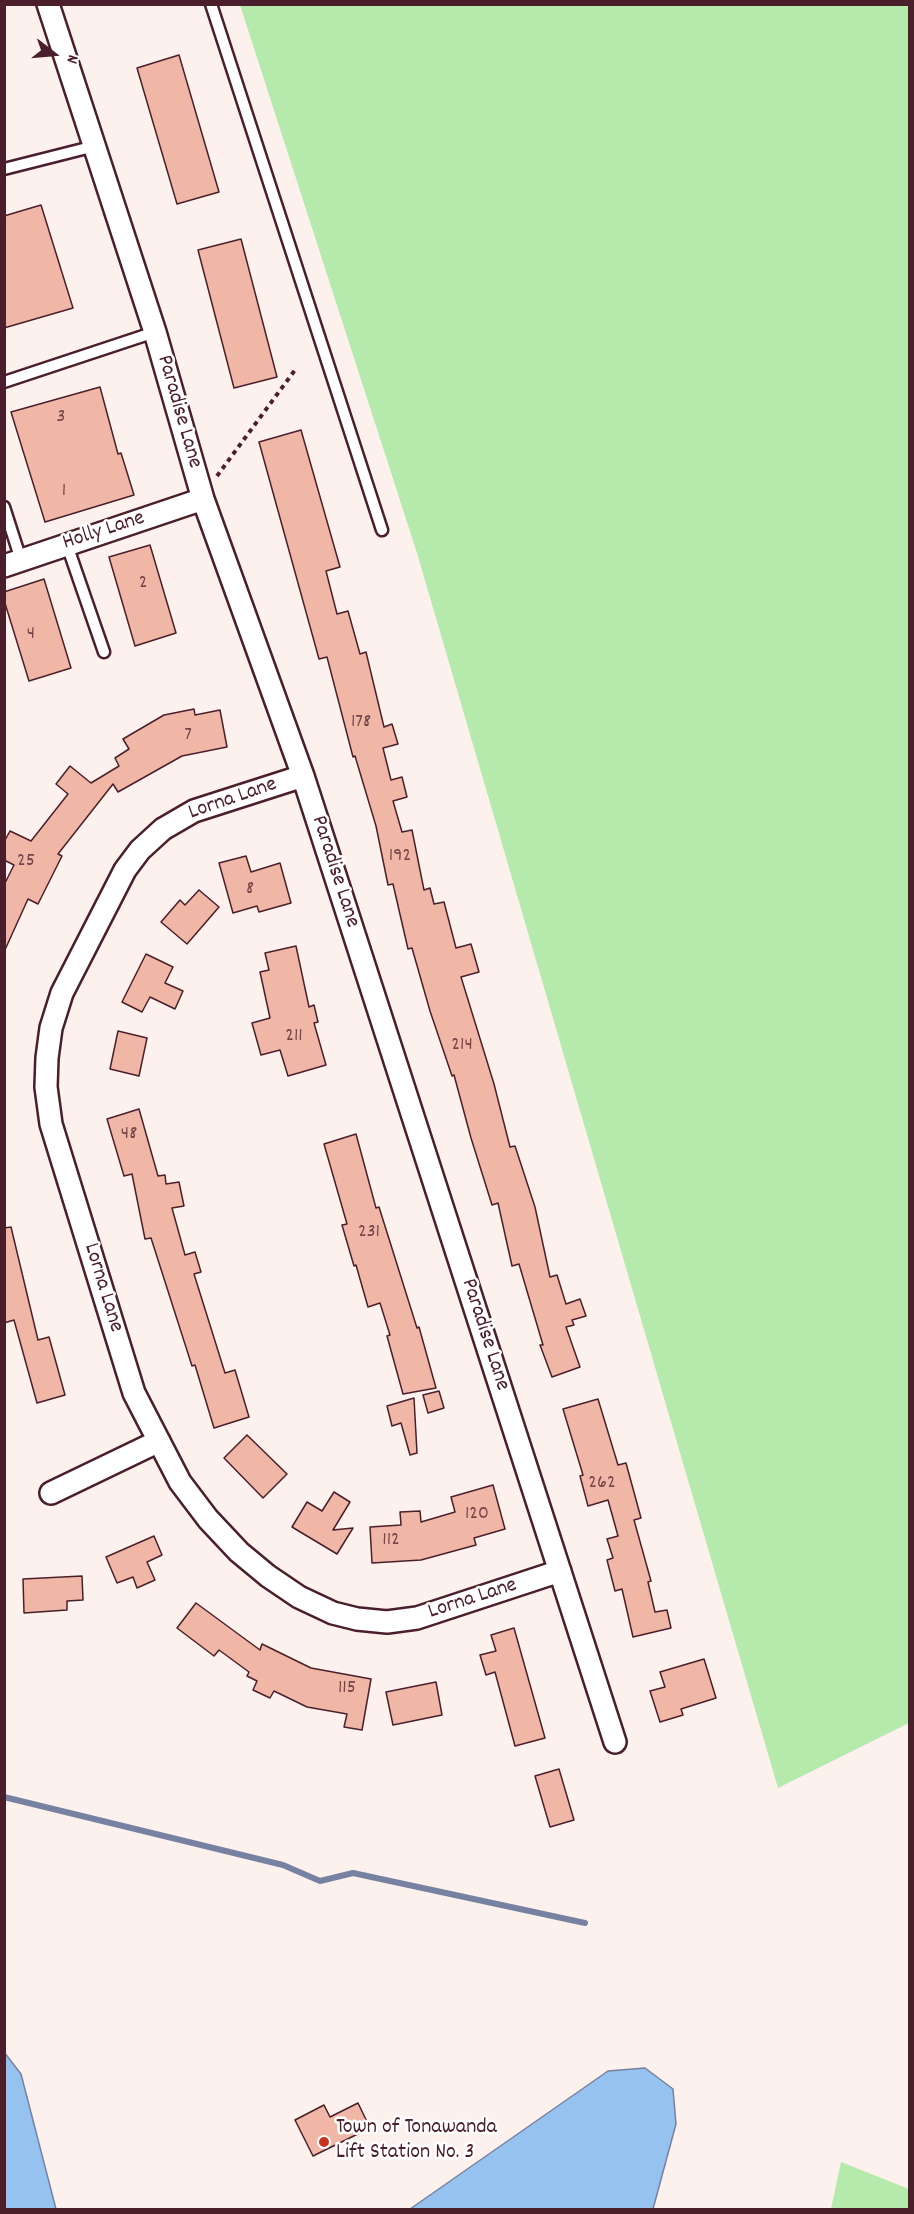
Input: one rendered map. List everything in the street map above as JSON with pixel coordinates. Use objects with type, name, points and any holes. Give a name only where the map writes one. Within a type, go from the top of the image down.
[{"type":"street","name":"Paradise Lane","points":[[48,4],[155,332],[203,499],[303,776],[615,1742]]},
{"type":"street","name":"Holly Lane","points":[[13,563],[203,499]]},
{"type":"street","name":"Lorna Lane","points":[[303,776],[194,811],[163,829],[140,850],[125,870],[62,993],[51,1028],[46,1088],[51,1124],[134,1393],[180,1482],[208,1519],[239,1552],[268,1576],[299,1597],[333,1612],[357,1619],[387,1622],[417,1618],[560,1571]]},
{"type":"street","points":[[51,1493],[159,1442]]},
{"type":"lane","points":[[212,4],[382,530]]},
{"type":"lane","points":[[4,169],[95,146]]},
{"type":"lane","points":[[4,382],[155,332]]},
{"type":"lane","points":[[4,507],[13,563]]},
{"type":"lane","points":[[68,545],[104,652]]},
{"type":"path","points":[[203,499],[221,469],[295,370]]},
{"type":"green space","points":[[240,5],[909,5],[909,1723],[778,1788],[417,553]]},
{"type":"green space","points":[[841,2162],[909,2189],[909,2209],[831,2209]]},
{"type":"water","points":[[4,2052],[21,2074],[56,2209],[5,2209]]},
{"type":"water","points":[[645,2068],[673,2089],[676,2124],[653,2209],[410,2209],[608,2071]]},
{"type":"building","points":[[179,55],[219,192],[177,204],[137,68]]},
{"type":"building","points":[[41,205],[73,308],[4,328],[4,216]]},
{"type":"building","points":[[241,239],[277,377],[234,388],[198,250]]},
{"type":"building","points":[[100,387],[118,454],[121,453],[134,495],[45,522],[11,412]]},
{"type":"building","points":[[301,430],[340,567],[326,571],[337,614],[348,611],[360,654],[366,652],[384,727],[392,724],[398,744],[383,748],[391,780],[402,777],[407,797],[393,801],[402,832],[412,830],[424,890],[430,888],[434,904],[444,902],[456,948],[471,944],[479,972],[461,977],[494,1084],[510,1147],[515,1146],[535,1207],[550,1277],[557,1275],[566,1304],[580,1299],[586,1316],[572,1320],[574,1325],[566,1327],[580,1367],[552,1377],[540,1345],[543,1345],[519,1264],[512,1266],[498,1203],[492,1205],[454,1075],[452,1076],[430,1011],[412,948],[408,949],[393,884],[388,885],[376,826],[355,756],[353,757],[327,657],[319,659],[259,442]]},
{"type":"building","points":[[150,545],[176,633],[135,646],[109,557]]},
{"type":"building","points":[[44,579],[71,668],[29,681],[4,600],[4,592]]},
{"type":"building","points":[[194,709],[195,715],[220,710],[227,747],[182,756],[118,792],[113,784],[58,854],[62,856],[38,904],[28,899],[4,952],[4,885],[14,865],[4,860],[4,842],[10,831],[31,841],[68,794],[56,784],[70,766],[91,783],[119,766],[115,758],[129,749],[123,739],[164,715]]},
{"type":"building","points":[[246,856],[251,872],[280,863],[291,903],[259,912],[257,906],[233,913],[219,863]]},
{"type":"building","points":[[199,890],[219,907],[187,944],[161,922],[180,900],[185,905]]},
{"type":"building","points":[[296,946],[309,1007],[314,1005],[318,1022],[314,1023],[326,1065],[288,1076],[280,1050],[261,1055],[252,1023],[270,1018],[260,972],[269,970],[265,953]]},
{"type":"building","points":[[146,954],[173,967],[165,983],[183,991],[175,1009],[150,997],[142,1012],[122,1002]]},
{"type":"building","points":[[118,1031],[147,1038],[139,1076],[110,1069]]},
{"type":"building","points":[[139,1109],[158,1176],[165,1175],[166,1184],[179,1182],[184,1206],[172,1208],[185,1255],[195,1252],[201,1272],[194,1274],[225,1373],[235,1370],[249,1417],[214,1428],[151,1238],[145,1239],[132,1174],[124,1176],[107,1119]]},
{"type":"building","points":[[356,1134],[376,1208],[379,1207],[417,1328],[419,1327],[436,1388],[403,1394],[387,1336],[390,1335],[380,1303],[368,1307],[356,1265],[354,1266],[342,1225],[347,1224],[324,1144]]},
{"type":"building","points":[[11,1227],[38,1340],[49,1337],[65,1395],[37,1403],[14,1320],[4,1323],[4,1228]]},
{"type":"building","points":[[439,1391],[444,1408],[428,1413],[423,1395]]},
{"type":"building","points":[[414,1398],[417,1453],[410,1455],[401,1423],[392,1426],[387,1406]]},
{"type":"building","points":[[598,1399],[618,1465],[626,1463],[641,1518],[634,1520],[651,1581],[648,1582],[655,1612],[667,1610],[671,1628],[633,1637],[622,1589],[615,1591],[607,1560],[613,1558],[607,1539],[618,1536],[608,1500],[588,1506],[580,1476],[583,1475],[563,1409]]},
{"type":"building","points":[[247,1435],[287,1474],[263,1498],[224,1458]]},
{"type":"building","points":[[493,1485],[505,1529],[474,1538],[476,1545],[421,1560],[372,1563],[370,1527],[401,1525],[400,1512],[420,1511],[421,1522],[455,1512],[451,1497]]},
{"type":"building","points":[[334,1492],[350,1502],[333,1530],[353,1528],[337,1554],[292,1527],[307,1502],[322,1511]]},
{"type":"building","points":[[154,1536],[162,1555],[147,1562],[155,1580],[137,1588],[133,1577],[117,1583],[106,1557]]},
{"type":"building","points":[[82,1576],[83,1600],[67,1601],[67,1610],[24,1613],[23,1579]]},
{"type":"building","points":[[196,1603],[260,1650],[262,1644],[311,1668],[371,1679],[362,1730],[344,1727],[347,1714],[307,1707],[274,1691],[270,1698],[253,1690],[257,1681],[247,1676],[249,1672],[219,1650],[214,1656],[177,1628]]},
{"type":"building","points":[[514,1628],[545,1738],[515,1746],[495,1672],[486,1675],[480,1655],[496,1651],[491,1635]]},
{"type":"building","points":[[704,1659],[716,1698],[681,1709],[683,1715],[660,1722],[650,1691],[665,1687],[660,1672]]},
{"type":"building","points":[[436,1682],[442,1715],[393,1725],[386,1692]]},
{"type":"building","points":[[559,1769],[574,1820],[550,1827],[535,1776]]},
{"type":"building","name":"Town of Tonawanda Lift Station No. 3","points":[[358,2103],[370,2128],[313,2156],[295,2120],[324,2105],[330,2117]]},
{"type":"waterway","points":[[4,1797],[283,1865],[320,1881],[353,1873],[585,1923]]},
{"type":"place","name":"Town of Tonawanda Lift Station No. 3","points":[[324,2142]]}]
